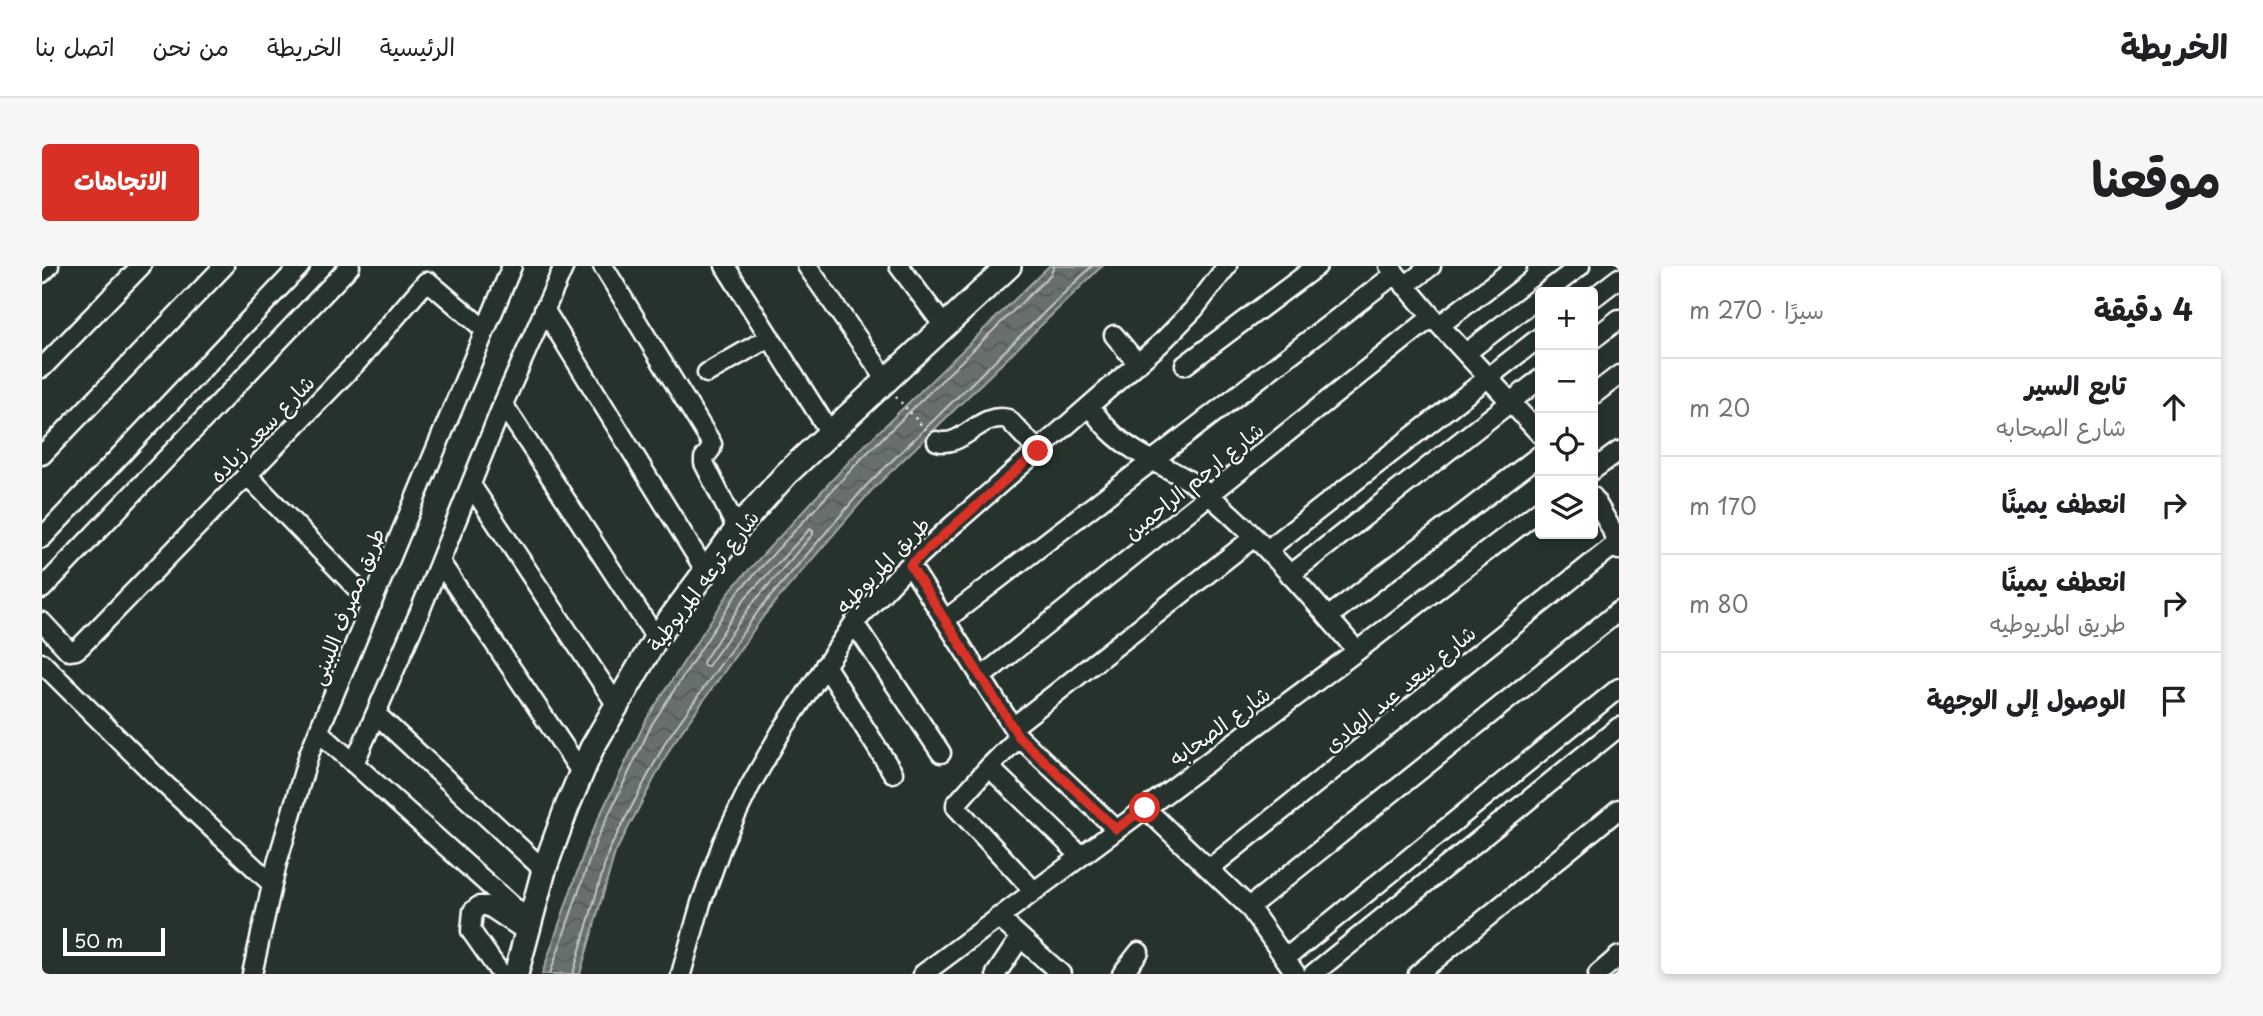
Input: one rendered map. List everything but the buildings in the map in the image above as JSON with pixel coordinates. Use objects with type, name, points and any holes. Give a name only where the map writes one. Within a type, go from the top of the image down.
[{"type":"main road","name":"شارع ترعه المريوطية","points":[[516,974],[544,870],[581,772],[616,704],[656,638],[737,529],[786,474],[829,431],[1009,266]]},
{"type":"street","points":[[42,273],[49,266]]},
{"type":"street","points":[[45,358],[141,266]]},
{"type":"street","points":[[42,455],[224,266]]},
{"type":"street","points":[[42,538],[300,266]]},
{"type":"street","points":[[42,589],[350,266]]},
{"type":"street","name":"طريق مصرف اللبينى","points":[[252,974],[272,884],[309,754],[512,266]]},
{"type":"street","points":[[354,764],[440,562],[503,404],[564,266]]},
{"type":"street","points":[[603,266],[712,444],[704,463],[737,529]]},
{"type":"street","points":[[725,266],[829,431]]},
{"type":"street","points":[[807,266],[886,379]]},
{"type":"street","points":[[899,266],[944,326]]},
{"type":"street","name":"طريق المريوطيه","points":[[681,974],[701,903],[723,842],[750,786],[781,732],[855,623],[910,565],[1138,364],[1194,309],[1227,266]]},
{"type":"street","points":[[1185,365],[1317,266]]},
{"type":"street","points":[[945,620],[1396,275],[1431,266]]},
{"type":"street","name":"شارع ارحم الراحمين","points":[[980,678],[1436,321],[1517,266]]},
{"type":"street","points":[[1553,287],[1580,266]]},
{"type":"street","points":[[1396,275],[1535,429]]},
{"type":"street","points":[[1598,294],[1619,278]]},
{"type":"street","name":"شارع سعد زياده","points":[[42,622],[69,651],[81,646],[358,361],[426,282],[484,329]]},
{"type":"street","points":[[1466,354],[1535,300]]},
{"type":"street","points":[[544,309],[705,570]]},
{"type":"street","points":[[1598,335],[1619,319]]},
{"type":"street","points":[[1114,335],[1138,364]]},
{"type":"street","points":[[707,373],[770,337]]},
{"type":"street","points":[[1267,550],[1535,341]]},
{"type":"street","points":[[1598,391],[1619,375]]},
{"type":"street","points":[[1290,575],[1535,383]]},
{"type":"street","points":[[503,404],[656,638]]},
{"type":"street","points":[[1090,407],[1111,432],[1192,481],[1210,496],[1267,550],[1357,651]]},
{"type":"street","points":[[937,441],[949,442],[989,419],[1003,417],[1038,451]]},
{"type":"street","points":[[1598,466],[1619,451]]},
{"type":"street","points":[[1328,617],[1535,459]]},
{"type":"street","points":[[247,475],[372,604]]},
{"type":"street","points":[[471,485],[616,704]]},
{"type":"street","points":[[1598,506],[1618,546]]},
{"type":"street","name":"شارع الصحابه","points":[[923,974],[1357,651],[1535,514]]},
{"type":"street","points":[[1034,891],[956,804],[1016,732],[1253,538]]},
{"type":"street","name":"شارع سعد عبد الهادى","points":[[1210,868],[1618,546]]},
{"type":"street","points":[[440,562],[581,772]]},
{"type":"street","points":[[910,565],[1016,732],[1116,829]]},
{"type":"street","points":[[1249,908],[1619,611]]},
{"type":"street","points":[[855,623],[941,753]]},
{"type":"street","points":[[42,663],[160,780],[272,884]]},
{"type":"street","points":[[825,665],[893,772]]},
{"type":"street","points":[[1286,958],[1619,688]]},
{"type":"street","points":[[376,714],[544,870]]},
{"type":"street","points":[[1313,974],[1619,727]]},
{"type":"street","points":[[319,732],[528,927]]},
{"type":"street","points":[[989,767],[1081,856]]},
{"type":"street","points":[[1145,808],[1249,908],[1296,974]]},
{"type":"street","points":[[1418,974],[1619,809]]},
{"type":"street","points":[[501,974],[471,931],[473,911],[480,906],[488,906],[528,927]]},
{"type":"street","points":[[998,918],[1061,974]]},
{"type":"street","points":[[996,974],[1020,938]]},
{"type":"street","points":[[1122,974],[1139,952]]},
{"type":"street","points":[[1598,974],[1619,956]]},
{"type":"path","points":[[903,404],[937,441]]},
{"type":"water","points":[[1049,266],[1102,266],[871,491],[765,614],[672,745],[615,853],[580,974],[542,974],[589,838],[646,720],[732,588],[857,453]]},
{"type":"route","points":[[1038,451],[910,565],[1019,737],[1116,829],[1145,808]]}]
